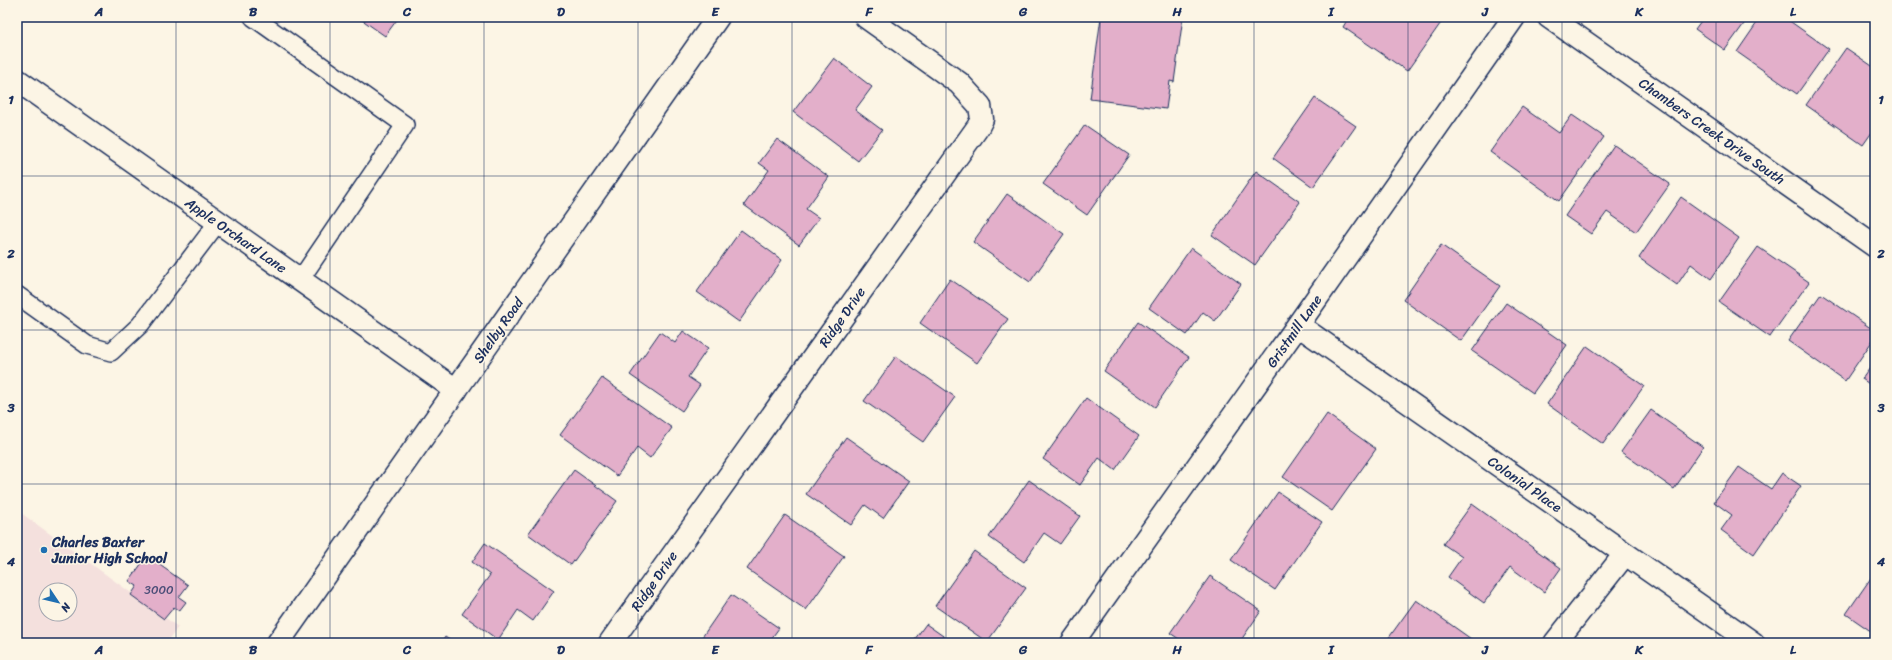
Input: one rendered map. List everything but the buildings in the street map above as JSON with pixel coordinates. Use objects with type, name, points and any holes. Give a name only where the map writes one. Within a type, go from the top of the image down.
[{"type":"street","name":"Shelby Road","points":[[278,643],[718,17]]},
{"type":"street","name":"Ridge Drive","points":[[610,643],[982,119],[980,106],[959,83],[866,17]]},
{"type":"street","name":"Gristmill Lane","points":[[1072,643],[1298,325],[1514,17]]},
{"type":"street","name":"Chambers Creek Drive South","points":[[1549,17],[1875,246]]},
{"type":"street","name":"Apple Orchard Lane","points":[[17,80],[456,390]]},
{"type":"street","name":"Colonial Place","points":[[1298,325],[1753,643]]},
{"type":"street","points":[[1555,643],[1625,554]]},
{"type":"lane","points":[[253,17],[405,125],[300,280]]},
{"type":"lane","points":[[17,295],[87,345],[112,352],[140,324],[218,222]]},
{"type":"shaded area","name":"Charles Baxter Junior High School","points":[[17,510],[178,627],[167,643],[17,643]]},
{"type":"place","name":"Charles Baxter Junior High School","points":[[44,550]]}]
